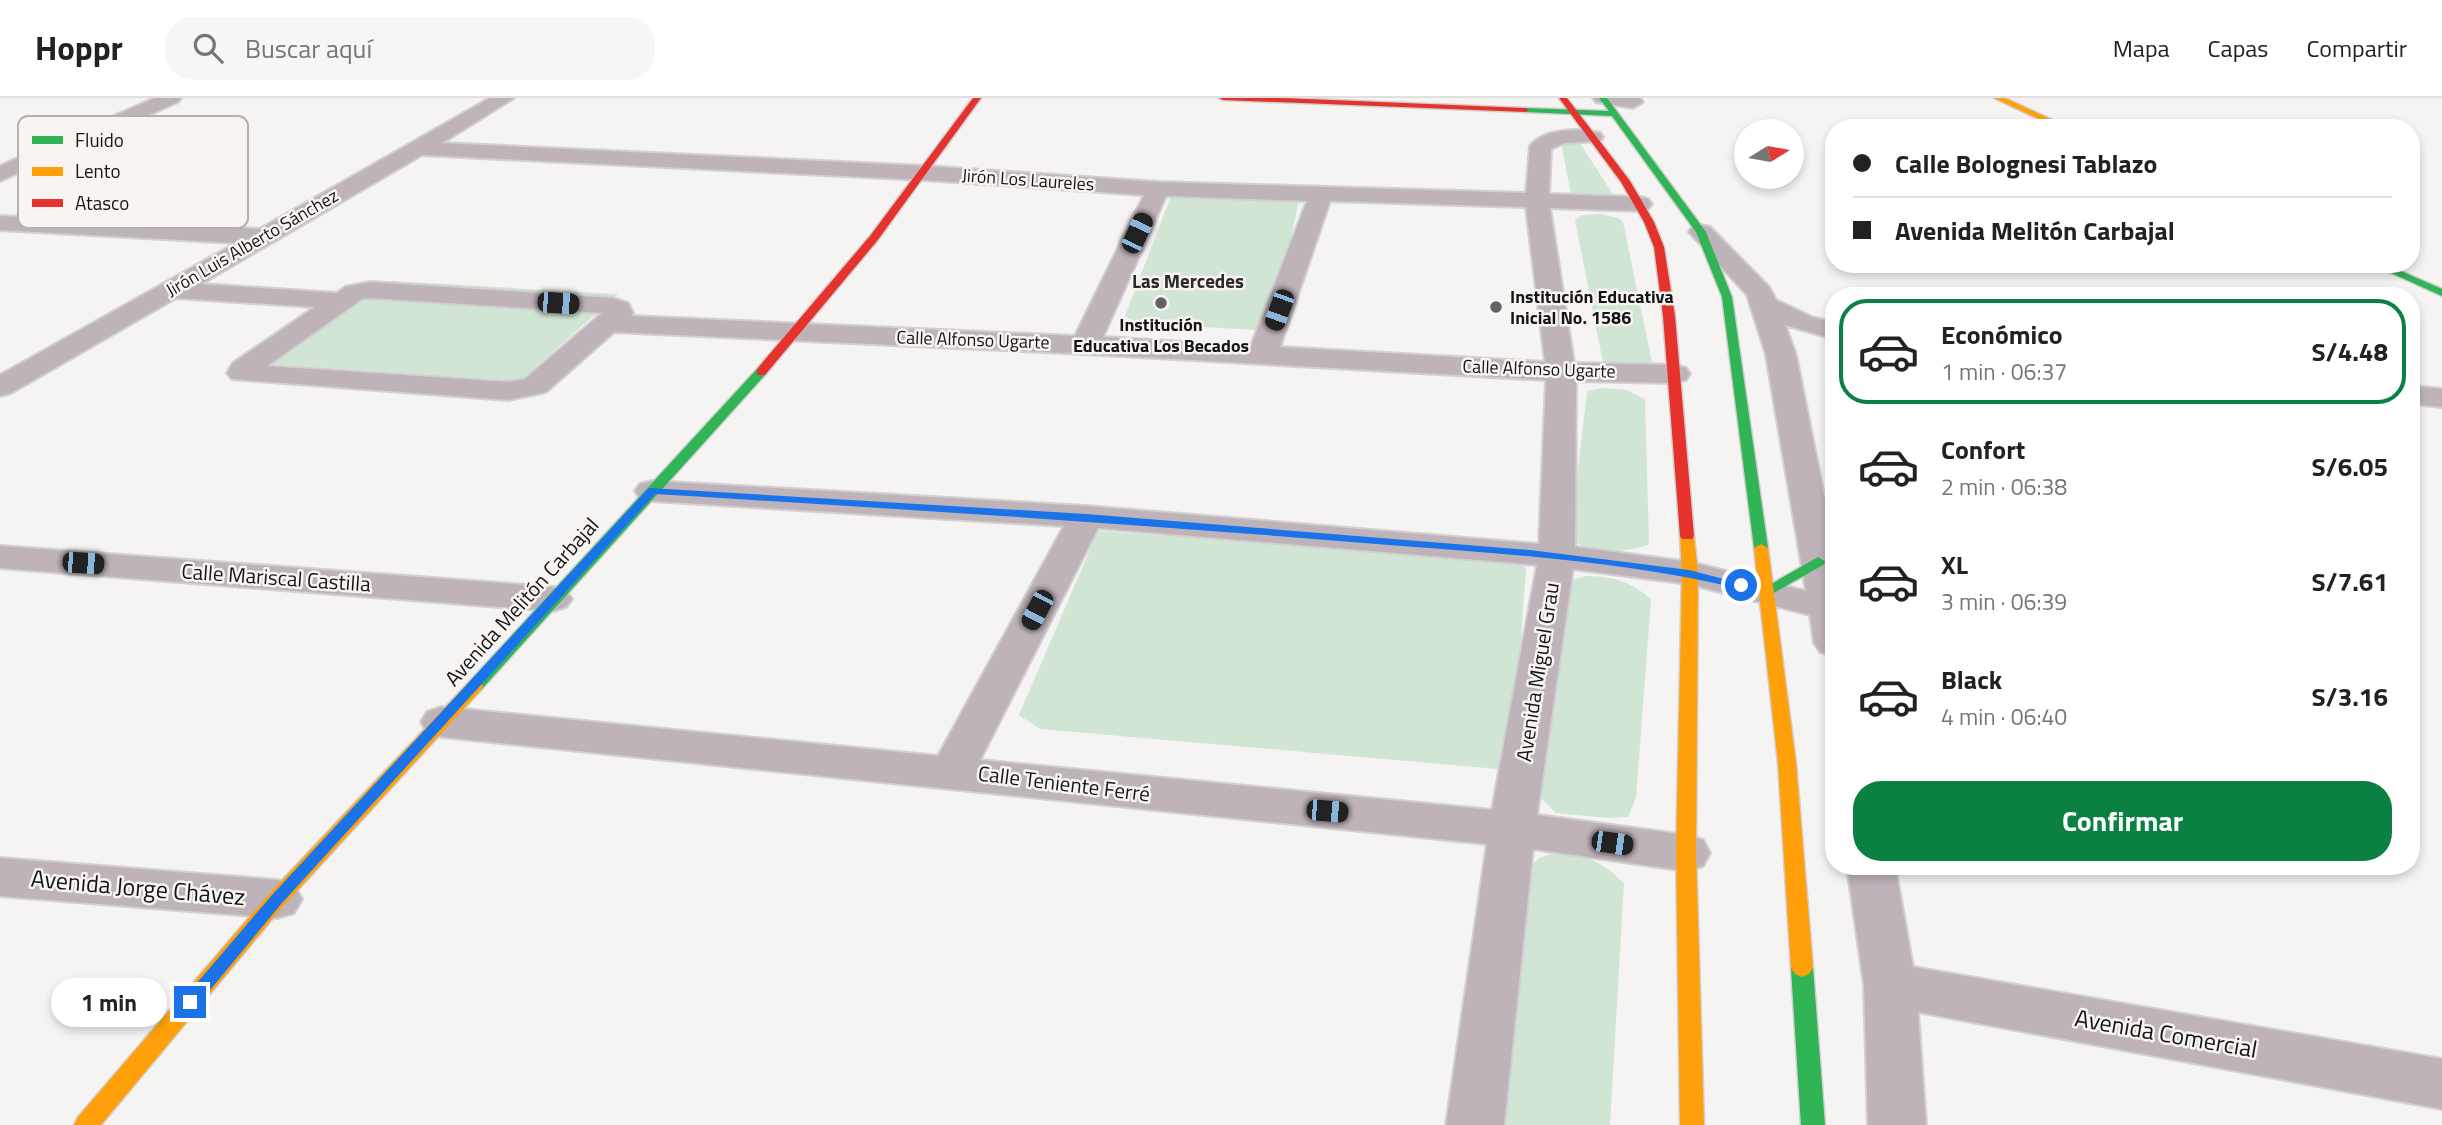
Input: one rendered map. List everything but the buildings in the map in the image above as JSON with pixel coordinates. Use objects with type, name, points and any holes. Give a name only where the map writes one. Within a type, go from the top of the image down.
[{"type":"main road","name":"Avenida Melitón Carbajal","points":[[86,1125],[277,899],[795,334],[925,173],[977,98]]},
{"type":"main road","points":[[1223,98],[1598,112]]},
{"type":"main road","points":[[1563,98],[1598,112],[1701,232],[1727,297],[1767,591],[1787,763],[1813,1125]]},
{"type":"main road","points":[[1596,98],[1598,112],[1659,247],[1675,374],[1689,573],[1686,853],[1692,1125]]},
{"type":"main road","points":[[1998,98],[2046,119]]},
{"type":"main road","points":[[2396,273],[2442,293]]},
{"type":"main road","points":[[1767,591],[1818,562]]},
{"type":"street","points":[[130,116],[170,98]]},
{"type":"street","name":"Jirón Luis Alberto Sánchez","points":[[0,387],[504,98]]},
{"type":"street","points":[[1598,112],[1635,100]]},
{"type":"street","name":"Avenida Miguel Grau","points":[[1475,1125],[1512,828],[1557,556],[1561,372],[1537,202],[1541,146],[1598,112]]},
{"type":"street","name":"Jirón Los Laureles","points":[[417,148],[925,173],[1158,189],[1640,204]]},
{"type":"street","points":[[0,174],[18,166]]},
{"type":"street","points":[[1085,345],[1158,189]]},
{"type":"street","points":[[1262,356],[1321,195]]},
{"type":"street","points":[[0,223],[18,224]]},
{"type":"street","points":[[95,228],[265,237]]},
{"type":"street","points":[[1701,232],[1760,293],[1765,305],[1781,355],[1825,599]]},
{"type":"street","points":[[170,290],[342,300]]},
{"type":"street","points":[[370,290],[618,309],[619,313],[535,386],[523,389],[495,390],[242,373],[243,369],[342,300],[354,293],[370,290]]},
{"type":"street","points":[[1765,305],[1802,323],[1825,329]]},
{"type":"street","name":"Calle Alfonso Ugarte","points":[[607,323],[795,334],[1085,345],[1561,372],[1675,374]]},
{"type":"street","points":[[1781,355],[1825,352]]},
{"type":"street","points":[[2420,396],[2442,398]]},
{"type":"street","points":[[652,491],[1086,517],[1557,556],[1689,573],[1767,591],[1825,623]]},
{"type":"street","points":[[952,771],[1086,517]]},
{"type":"street","name":"Calle Mariscal Castilla","points":[[0,557],[553,599]]},
{"type":"street","name":"Calle Teniente Ferré","points":[[442,722],[1512,828],[1686,853]]},
{"type":"street","points":[[1872,875],[1890,985],[1897,1125]]},
{"type":"street","name":"Avenida Jorge Chávez","points":[[0,877],[277,899]]},
{"type":"street","name":"Avenida Comercial","points":[[1890,985],[2442,1084]]},
{"type":"green space","points":[[1577,141],[1616,199],[1572,200],[1561,143]]},
{"type":"green space","points":[[1184,192],[1299,200],[1273,322],[1256,330],[1135,323],[1125,316],[1171,196]]},
{"type":"green space","points":[[1601,214],[1623,222],[1653,367],[1606,367],[1603,363],[1575,220],[1583,215]]},
{"type":"green space","points":[[391,281],[618,294],[520,381],[269,364]]},
{"type":"green space","points":[[1603,388],[1627,390],[1645,399],[1649,545],[1628,550],[1599,550],[1570,539],[1587,391]]},
{"type":"green space","points":[[1098,531],[1519,561],[1526,568],[1512,767],[1498,769],[1040,729],[1019,715]]},
{"type":"green space","points":[[1585,576],[1620,581],[1651,599],[1636,798],[1628,817],[1608,818],[1556,813],[1540,797],[1563,586]]},
{"type":"green space","points":[[1556,852],[1593,861],[1608,869],[1624,883],[1610,1125],[1497,1125],[1528,869],[1539,858]]},
{"type":"traffic: fast","points":[[1603,98],[1701,232],[1727,297],[1761,548]]},
{"type":"traffic: fast","points":[[1525,110],[1615,114]]},
{"type":"traffic: fast","points":[[2396,273],[2442,293]]},
{"type":"traffic: fast","points":[[475,686],[761,372]]},
{"type":"traffic: fast","points":[[1767,591],[1818,562]]},
{"type":"traffic: fast","points":[[1802,968],[1813,1125]]},
{"type":"traffic: slow","points":[[1998,98],[2046,119]]},
{"type":"traffic: slow","points":[[1687,536],[1690,573],[1686,853],[1692,1125]]},
{"type":"traffic: slow","points":[[1761,548],[1787,763],[1802,968]]},
{"type":"traffic: slow","points":[[86,1125],[277,899],[475,686]]},
{"type":"traffic: jam","points":[[761,372],[874,238],[977,98]]},
{"type":"traffic: jam","points":[[1223,98],[1525,110]]},
{"type":"traffic: jam","points":[[1563,98],[1625,181],[1649,222],[1659,247],[1669,316],[1687,536]]},
{"type":"place","name":"Institución Educativa Los Becados","points":[[1161,303]]},
{"type":"place","name":"Institución Educativa Inicial No. 1586","points":[[1496,307]]},
{"type":"district","name":"Las Mercedes","points":[[1188,281]]},
{"type":"route","points":[[190,1002],[277,899],[652,491],[1086,517],[1557,556],[1689,573],[1741,585]]}]
